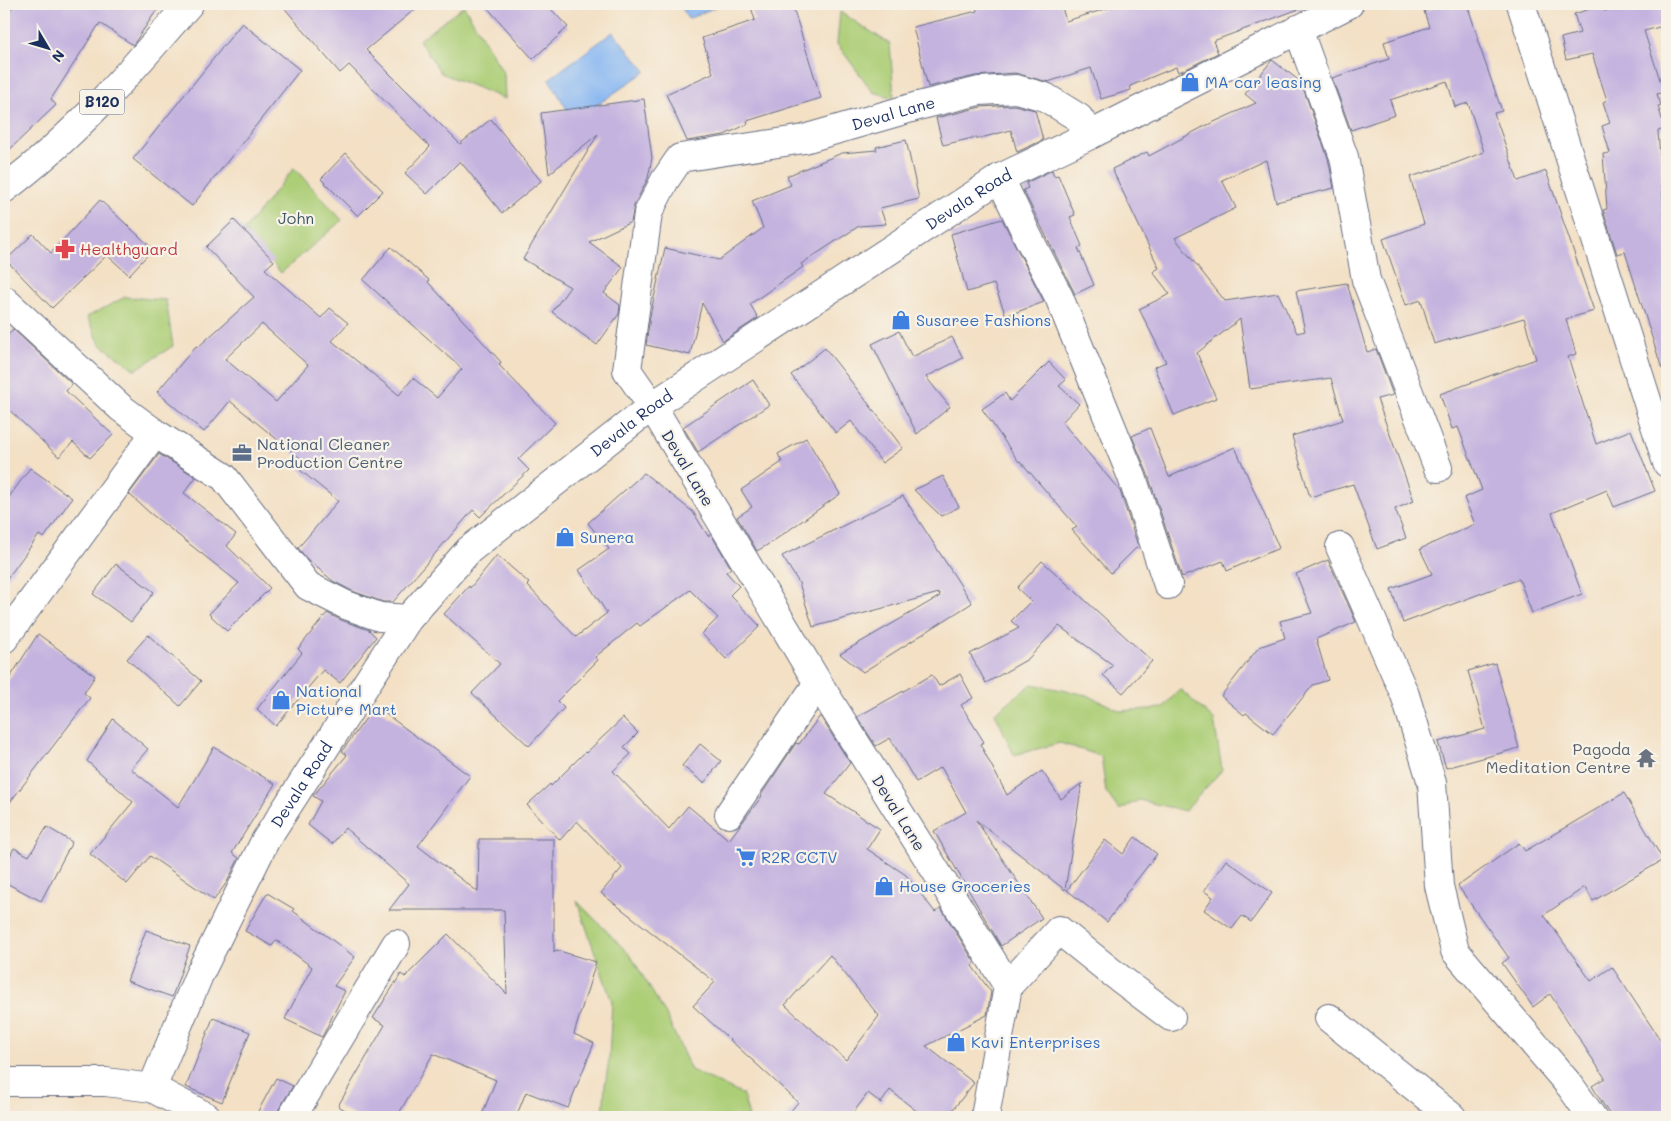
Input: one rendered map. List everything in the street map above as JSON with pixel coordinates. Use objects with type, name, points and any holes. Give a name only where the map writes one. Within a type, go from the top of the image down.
[{"type":"street","name":"B120","points":[[4,189],[77,128],[127,76],[189,4]]},
{"type":"street","name":"Devala Road","points":[[152,1088],[199,975],[265,841],[408,618],[469,550],[652,406],[1000,178],[1090,136],[1350,4]]},
{"type":"street","points":[[1521,4],[1667,463]]},
{"type":"street","points":[[1298,29],[1344,156],[1366,280],[1438,468]]},
{"type":"street","name":"Deval Lane","points":[[1008,986],[818,683],[652,406],[627,370],[648,214],[665,180],[680,158],[804,138],[918,106],[970,94],[1016,89],[1045,97],[1079,118],[1090,136]]},
{"type":"street","points":[[1000,178],[1059,297],[1132,477],[1168,585]]},
{"type":"street","points":[[4,300],[121,408],[155,433],[224,477],[308,586],[346,605],[380,617],[408,618]]},
{"type":"street","points":[[4,639],[155,433]]},
{"type":"street","points":[[1340,548],[1405,695],[1432,783],[1439,886],[1455,951],[1571,1087],[1592,1117]]},
{"type":"street","points":[[729,814],[818,683]]},
{"type":"street","points":[[985,1117],[1008,986],[1059,930],[1171,1017]]},
{"type":"street","points":[[292,1117],[396,944]]},
{"type":"street","points":[[1329,1018],[1452,1117]]},
{"type":"street","points":[[4,1082],[106,1082],[152,1088],[207,1117]]},
{"type":"green space","points":[[464,6],[504,74],[505,99],[441,73],[419,40]]},
{"type":"green space","points":[[840,12],[890,44],[894,98],[873,92],[837,44]]},
{"type":"green space","name":"John","points":[[294,168],[342,220],[281,273],[244,230]]},
{"type":"green space","points":[[125,297],[166,300],[173,346],[135,370],[100,344],[87,317]]},
{"type":"green space","points":[[1032,684],[1087,695],[1121,711],[1163,708],[1180,689],[1214,720],[1222,770],[1185,811],[1139,800],[1119,810],[1106,792],[1101,756],[1060,743],[1014,755],[995,713]]},
{"type":"green space","points":[[577,901],[631,956],[666,1015],[691,1070],[743,1095],[749,1117],[603,1117],[609,1060],[612,1002]]},
{"type":"water","points":[[680,4],[719,4],[720,5],[688,19]]},
{"type":"water","points":[[613,32],[646,71],[574,121],[549,79]]},
{"type":"building","points":[[14,4],[161,4],[133,45],[100,23],[51,99],[56,105],[4,155],[4,19]]},
{"type":"building","points":[[281,4],[421,4],[366,50],[460,144],[491,119],[541,181],[502,213],[460,161],[427,194],[405,173],[430,147],[349,65],[340,73]]},
{"type":"building","points":[[484,4],[546,4],[568,27],[533,59]]},
{"type":"building","points":[[750,4],[792,4],[821,98],[747,121],[748,124],[724,135],[687,141],[666,94],[713,73],[702,38],[755,20]]},
{"type":"building","points":[[976,4],[1061,4],[1066,21],[1122,4],[1307,4],[1307,6],[1213,41],[1218,53],[1184,70],[1178,72],[1176,67],[1130,86],[1131,90],[1101,99],[1091,68],[1048,82],[1015,73],[975,76],[928,87],[913,27],[977,11]]},
{"type":"building","points":[[1446,4],[1467,4],[1502,111],[1494,113],[1518,181],[1546,171],[1594,311],[1566,319],[1576,354],[1568,357],[1596,444],[1631,430],[1655,491],[1614,507],[1607,490],[1552,513],[1582,594],[1532,613],[1519,579],[1403,623],[1391,589],[1432,574],[1420,549],[1475,524],[1464,498],[1482,490],[1458,427],[1452,429],[1440,394],[1536,359],[1524,318],[1434,344],[1421,300],[1406,305],[1383,239],[1424,224],[1410,177],[1484,152],[1468,103],[1455,107],[1447,81],[1390,100],[1395,115],[1351,130],[1332,78],[1389,59],[1384,42],[1429,27],[1424,11]]},
{"type":"building","points":[[1631,4],[1667,4],[1667,25],[1644,31],[1664,92],[1657,94],[1661,105],[1658,106],[1665,129],[1658,131],[1664,210],[1667,209],[1667,368],[1662,369],[1625,252],[1617,254],[1603,210],[1607,209],[1603,154],[1610,153],[1602,126],[1610,123],[1603,102],[1607,100],[1592,54],[1566,60],[1561,38],[1580,33],[1574,14],[1603,5],[1604,11]]},
{"type":"building","points":[[242,23],[300,70],[192,206],[133,159]]},
{"type":"building","points":[[1272,60],[1301,82],[1328,158],[1334,188],[1276,202],[1266,160],[1222,180],[1236,208],[1175,238],[1225,301],[1278,293],[1297,333],[1305,331],[1296,291],[1347,283],[1367,352],[1376,349],[1393,395],[1377,399],[1414,501],[1395,509],[1406,538],[1377,549],[1353,484],[1310,497],[1292,436],[1343,420],[1331,378],[1250,389],[1240,319],[1197,353],[1216,398],[1174,415],[1154,367],[1166,362],[1139,309],[1170,294],[1153,272],[1159,268],[1112,169],[1147,152],[1149,156],[1203,127],[1256,103],[1245,94]]},
{"type":"building","points":[[644,99],[652,158],[648,178],[634,206],[631,222],[589,242],[623,267],[604,293],[620,305],[619,314],[597,345],[552,312],[570,287],[523,259],[598,134],[549,174],[541,113]]},
{"type":"building","points":[[1014,105],[1035,110],[1043,140],[1017,152],[1011,130],[943,145],[936,118],[981,107]]},
{"type":"building","points":[[906,140],[919,199],[880,208],[886,224],[859,226],[801,264],[803,267],[750,304],[758,318],[723,341],[702,303],[690,355],[646,345],[650,316],[665,248],[719,260],[763,228],[752,201],[791,185],[787,176],[842,153],[877,150],[876,147]]},
{"type":"building","points":[[346,153],[383,191],[358,216],[321,179]]},
{"type":"building","points":[[1052,170],[1054,176],[1058,175],[1075,215],[1070,217],[1082,246],[1078,248],[1094,285],[1075,294],[1023,190],[1028,188],[1026,183]]},
{"type":"building","points":[[100,200],[153,249],[129,275],[107,255],[52,308],[6,260],[33,234],[51,253]]},
{"type":"building","points":[[1002,219],[1044,302],[1006,316],[994,284],[967,292],[951,234]]},
{"type":"building","points":[[234,220],[274,261],[265,269],[321,318],[330,308],[348,323],[332,341],[399,395],[413,378],[437,398],[462,369],[363,280],[391,247],[429,280],[428,282],[501,362],[499,365],[555,423],[518,459],[529,470],[480,517],[473,510],[393,602],[383,602],[352,591],[333,581],[307,559],[298,548],[338,501],[300,470],[306,463],[230,401],[204,432],[157,392],[196,346],[198,347],[254,297],[206,247]],"holes":[[[262,324],[308,365],[276,402],[225,359]]]},
{"type":"building","points":[[13,329],[72,384],[66,391],[113,435],[90,458],[73,442],[59,457],[4,405],[4,340]]},
{"type":"building","points":[[899,331],[912,357],[952,337],[963,358],[926,377],[950,407],[917,434],[872,344]]},
{"type":"building","points":[[825,348],[903,448],[882,463],[851,421],[836,433],[791,375]]},
{"type":"building","points":[[1049,362],[1066,380],[1059,386],[1079,404],[1062,422],[1120,491],[1138,546],[1111,573],[1072,530],[1077,527],[1019,462],[982,409],[1005,393],[1010,401]]},
{"type":"building","points":[[753,380],[769,405],[698,452],[683,427]]},
{"type":"building","points":[[1150,428],[1169,477],[1235,447],[1279,548],[1227,571],[1223,561],[1182,577],[1147,472],[1132,436]]},
{"type":"building","points":[[806,438],[840,494],[757,551],[737,517],[752,507],[741,490],[782,462],[778,454]]},
{"type":"building","points":[[159,454],[196,477],[184,493],[236,534],[227,546],[270,588],[227,631],[209,614],[239,583],[150,513],[129,494]]},
{"type":"building","points":[[30,468],[72,498],[44,538],[39,535],[4,583],[4,504]]},
{"type":"building","points":[[644,473],[693,512],[708,536],[711,534],[731,568],[726,572],[739,586],[730,595],[760,626],[726,659],[702,634],[718,618],[690,590],[640,626],[637,623],[595,657],[598,660],[557,701],[564,708],[529,746],[472,693],[500,664],[444,614],[469,586],[470,588],[497,555],[529,583],[527,585],[576,637],[607,613],[579,570],[609,549],[588,523]]},
{"type":"building","points":[[943,476],[959,507],[941,516],[914,490]]},
{"type":"building","points":[[903,496],[972,603],[863,672],[840,654],[940,596],[939,593],[813,627],[799,583],[782,556]]},
{"type":"building","points":[[1328,560],[1356,622],[1316,639],[1328,680],[1313,685],[1273,734],[1246,713],[1244,715],[1221,696],[1259,647],[1285,638],[1280,621],[1312,613],[1296,574]]},
{"type":"building","points":[[1042,561],[1152,661],[1123,693],[1103,675],[1113,665],[1059,626],[1028,659],[986,683],[970,654],[1019,628],[1011,621],[1031,601],[1017,588]]},
{"type":"building","points":[[116,564],[154,592],[131,622],[93,594]]},
{"type":"building","points":[[327,613],[369,630],[376,637],[340,683],[323,670],[276,726],[257,709],[302,653],[298,649]]},
{"type":"building","points":[[38,634],[95,676],[84,693],[90,698],[4,810],[4,687]]},
{"type":"building","points":[[148,635],[201,681],[180,706],[127,659]]},
{"type":"building","points":[[1495,663],[1519,748],[1446,768],[1438,742],[1485,729],[1468,671]]},
{"type":"building","points":[[960,674],[973,698],[961,705],[984,742],[980,744],[1007,795],[1042,771],[1061,799],[1082,783],[1065,890],[976,820],[1042,918],[1001,946],[934,831],[966,812],[941,767],[916,782],[890,738],[876,746],[857,717],[932,675],[939,686]]},
{"type":"building","points":[[375,706],[470,776],[418,846],[478,892],[479,839],[554,839],[554,952],[556,950],[596,962],[574,1034],[594,1043],[568,1108],[526,1092],[516,1117],[481,1117],[496,1080],[433,1054],[397,1117],[357,1117],[338,1106],[385,1025],[373,1018],[401,974],[405,977],[448,934],[507,994],[504,910],[389,910],[409,884],[345,828],[332,844],[308,825],[321,801],[313,796],[347,755],[342,751]]},
{"type":"building","points":[[820,716],[850,763],[826,794],[880,829],[867,849],[906,875],[935,912],[941,908],[975,963],[972,966],[991,992],[987,1015],[926,1046],[974,1083],[947,1117],[924,1117],[890,1090],[881,1103],[868,1093],[850,1117],[786,1117],[798,1102],[693,1006],[715,982],[601,893],[622,868],[577,821],[560,840],[527,805],[550,784],[551,786],[623,718],[638,733],[624,747],[631,754],[613,771],[669,829],[688,806],[729,840],[762,796],[796,743],[799,744]],"holes":[[[830,955],[879,1016],[846,1060],[785,1005]]]},
{"type":"building","points":[[113,719],[148,749],[131,769],[178,807],[214,747],[275,784],[232,853],[239,858],[227,882],[214,900],[150,856],[127,884],[90,854],[133,802],[87,761]]},
{"type":"building","points":[[700,744],[721,761],[704,783],[682,766]]},
{"type":"building","points":[[1624,793],[1663,860],[1593,901],[1585,887],[1544,915],[1591,981],[1612,967],[1667,1050],[1667,1117],[1611,1117],[1592,1086],[1605,1078],[1550,994],[1533,1007],[1502,963],[1509,958],[1458,886],[1519,843],[1525,851]]},
{"type":"building","points":[[47,827],[72,842],[41,901],[4,882],[4,868],[14,848],[29,856]]},
{"type":"building","points":[[1135,837],[1157,854],[1107,922],[1067,890],[1105,840],[1123,854]]},
{"type":"building","points":[[1226,860],[1272,893],[1251,922],[1242,916],[1232,929],[1204,910],[1213,897],[1204,891]]},
{"type":"building","points":[[267,893],[294,909],[293,911],[355,957],[334,986],[345,991],[322,1037],[285,1019],[312,967],[276,940],[272,946],[245,931]]},
{"type":"building","points":[[146,930],[190,946],[172,997],[127,981]]},
{"type":"building","points":[[213,1018],[250,1032],[222,1102],[186,1087]]},
{"type":"building","points":[[276,1078],[293,1086],[276,1117],[255,1117]]},
{"type":"place","name":"MA car leasing","points":[[1190,82]]},
{"type":"place","name":"Healthguard","points":[[65,249]]},
{"type":"place","name":"Susaree Fashions","points":[[901,320]]},
{"type":"place","name":"National Cleaner Production Centre","points":[[242,453]]},
{"type":"place","name":"Sunera","points":[[565,537]]},
{"type":"place","name":"National Picture Mart","points":[[281,700]]},
{"type":"place","name":"Pagoda Meditation Centre","points":[[1646,758]]},
{"type":"place","name":"R2R CCTV","points":[[746,857]]},
{"type":"place","name":"House Groceries","points":[[884,886]]},
{"type":"place","name":"Kavi Enterprises","points":[[956,1042]]}]
